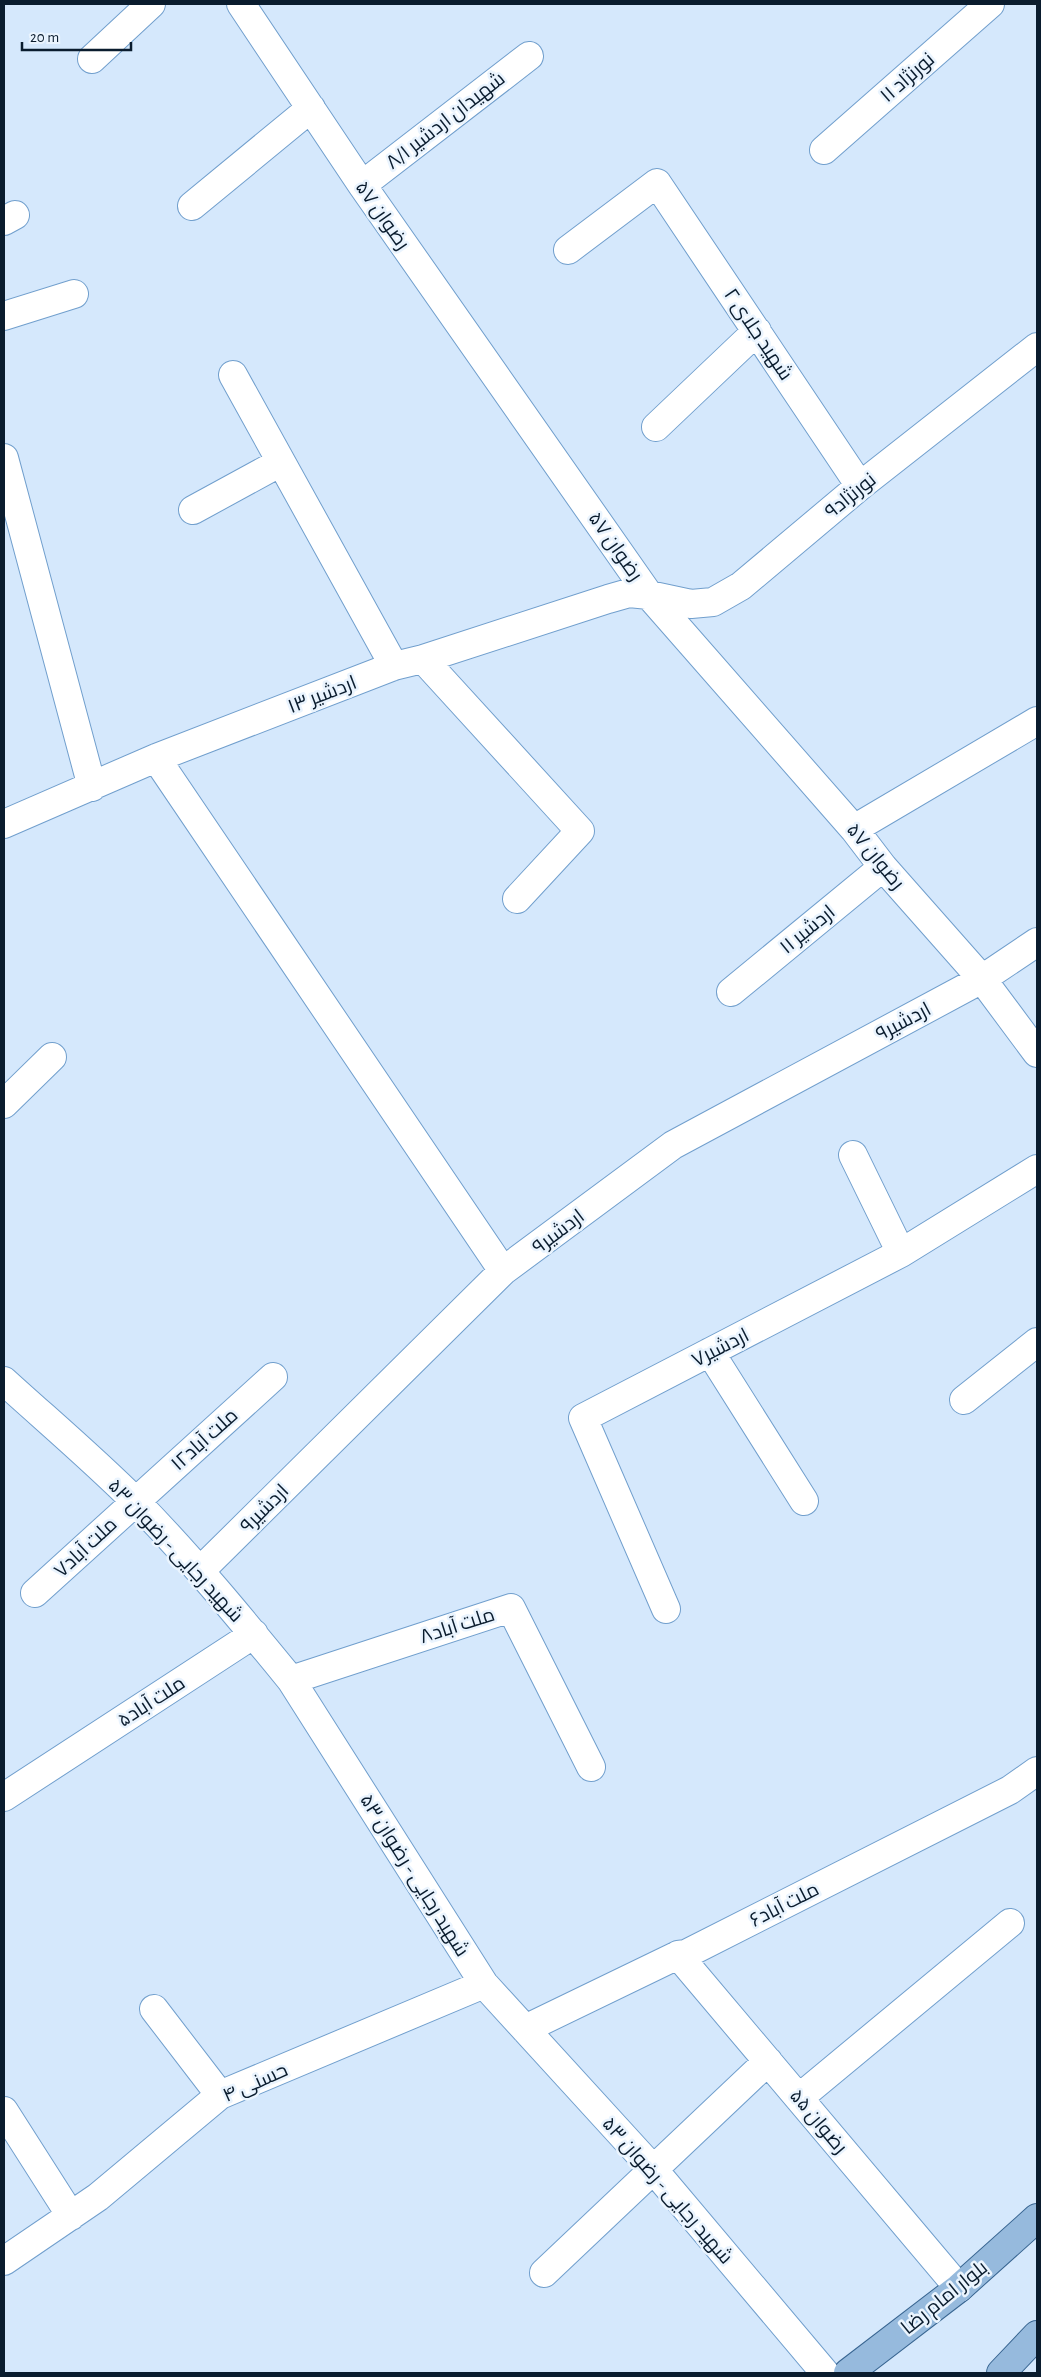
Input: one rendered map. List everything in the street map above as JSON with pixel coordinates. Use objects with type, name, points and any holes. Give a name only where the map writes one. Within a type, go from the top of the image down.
[{"type":"main road","name":"بلوار امام رضا","points":[[848,2373],[959,2288],[1037,2218]]},
{"type":"main road","points":[[1001,2372],[1037,2335]]},
{"type":"street","points":[[92,59],[151,4]]},
{"type":"street","name":"رضوان ۵۷","points":[[241,4],[362,185],[649,595],[854,829],[883,867],[982,979],[1037,1053]]},
{"type":"street","name":"نورنژاد ۱۱","points":[[824,150],[990,4]]},
{"type":"street","name":"شهیدان اردشیر ۸/۱","points":[[362,185],[529,56]]},
{"type":"street","points":[[192,206],[310,108]]},
{"type":"street","name":"شهید جلای ۲","points":[[568,250],[657,183],[860,486]]},
{"type":"street","points":[[4,316],[74,294]]},
{"type":"street","points":[[656,427],[757,331]]},
{"type":"street","name":"نورنژاد۹","points":[[649,595],[692,604],[713,602],[741,586],[860,486],[1037,347]]},
{"type":"street","points":[[233,375],[394,666]]},
{"type":"street","points":[[193,510],[281,462]]},
{"type":"street","points":[[5,465],[92,787]]},
{"type":"street","name":"اردشیر ۱۳","points":[[4,824],[156,758],[394,666],[423,659],[629,593],[649,595]]},
{"type":"street","points":[[423,659],[580,831],[517,899]]},
{"type":"street","points":[[854,829],[1037,721]]},
{"type":"street","points":[[156,758],[503,1271]]},
{"type":"street","name":"اردشیر ۱۱","points":[[731,992],[883,867]]},
{"type":"street","name":"اردشیر۹","points":[[200,1571],[503,1271],[673,1145],[982,979],[1037,942]]},
{"type":"street","points":[[4,1104],[52,1057]]},
{"type":"street","points":[[853,1155],[901,1253]]},
{"type":"street","name":"اردشیر۷","points":[[666,1609],[582,1418],[901,1253],[1037,1169]]},
{"type":"street","points":[[964,1400],[1037,1342]]},
{"type":"street","points":[[710,1352],[804,1500]]},
{"type":"street","name":"ملت آباد۱۲","points":[[135,1501],[273,1377]]},
{"type":"street","name":"شهید رجایی - رضوان ۵۳","points":[[4,1382],[135,1501],[200,1571],[254,1634],[291,1680],[484,1984],[653,2169],[825,2373]]},
{"type":"street","name":"ملت آباد۷","points":[[35,1592],[135,1501]]},
{"type":"street","name":"ملت آباد۸","points":[[291,1680],[511,1608],[591,1767]]},
{"type":"street","name":"ملت آباد۵","points":[[4,1797],[254,1634]]},
{"type":"street","name":"ملت آباد۶","points":[[525,2029],[678,1955],[686,1954],[1010,1790],[1037,1771]]},
{"type":"street","points":[[799,2098],[1010,1923]]},
{"type":"street","name":"رضوان ۵۵","points":[[678,1955],[959,2288]]},
{"type":"street","name":"حسنی ۴","points":[[4,2261],[98,2197],[220,2096],[484,1984]]},
{"type":"street","points":[[154,2009],[220,2096]]},
{"type":"street","points":[[544,2273],[768,2061]]},
{"type":"street","points":[[4,2110],[71,2216]]}]
